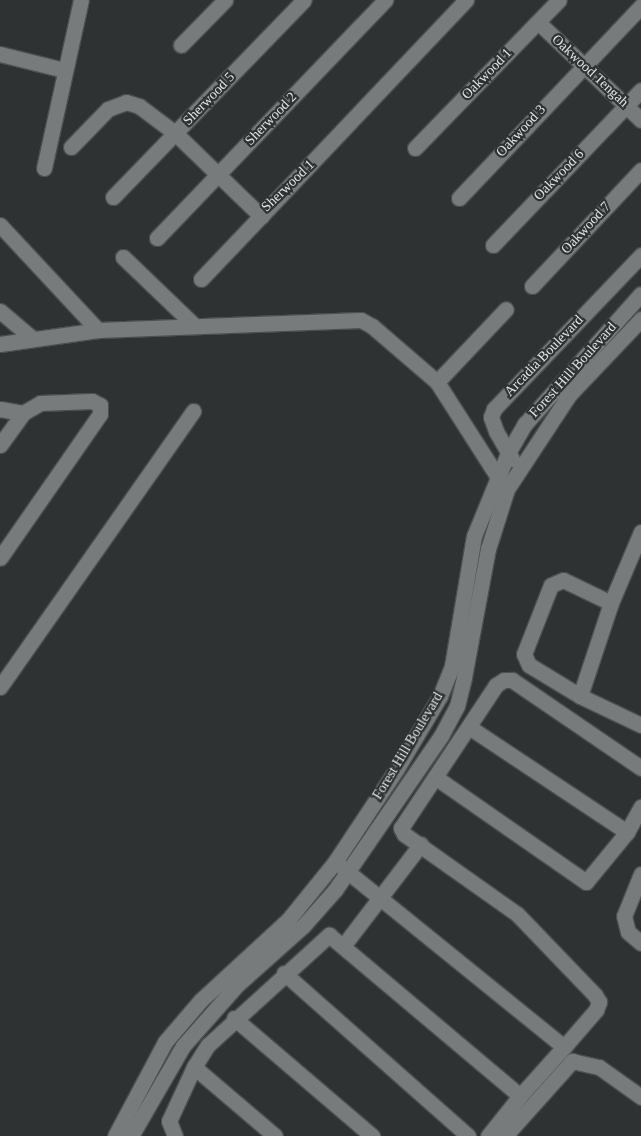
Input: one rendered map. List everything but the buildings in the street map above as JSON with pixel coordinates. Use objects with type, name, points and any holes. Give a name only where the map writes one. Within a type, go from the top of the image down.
[{"type":"street","points":[[44,168],[64,70],[81,0]]},
{"type":"street","points":[[181,45],[225,0]]},
{"type":"street","name":"Sherwood 5","points":[[113,197],[304,0]]},
{"type":"street","name":"Sherwood 2","points":[[157,238],[384,0]]},
{"type":"street","name":"Sherwood 1","points":[[71,147],[108,109],[126,102],[139,106],[175,133],[262,216],[466,0]]},
{"type":"street","name":"Oakwood 1","points":[[415,148],[559,0]]},
{"type":"street","name":"Oakwood 3","points":[[459,198],[641,6]]},
{"type":"street","name":"Oakwood Tengah","points":[[538,22],[641,120]]},
{"type":"street","points":[[0,54],[64,70]]},
{"type":"street","name":"Oakwood 6","points":[[493,245],[641,90]]},
{"type":"street","name":"Oakwood 7","points":[[532,286],[641,170]]},
{"type":"street","points":[[201,279],[262,216]]},
{"type":"street","points":[[0,225],[98,330]]},
{"type":"street","name":"Arcadia Boulevard","points":[[519,469],[508,453],[491,417],[494,409],[641,255]]},
{"type":"street","points":[[123,257],[194,325]]},
{"type":"street","name":"Forest Hill Boulevard","points":[[115,1136],[152,1064],[180,1022],[288,920],[335,862],[416,738],[450,672],[458,646],[464,586],[474,536],[497,475],[508,453],[525,424],[641,294]]},
{"type":"street","points":[[437,382],[506,309]]},
{"type":"street","points":[[0,311],[32,338]]},
{"type":"street","name":"Forest Hill Boulevard","points":[[130,1136],[183,1046],[237,985],[302,926],[349,872],[441,736],[457,706],[488,549],[507,489],[569,395],[641,319]]},
{"type":"street","points":[[0,344],[98,330],[361,320],[372,326],[437,382],[507,489]]},
{"type":"street","points":[[0,445],[23,413],[40,403],[92,401],[100,405],[100,414],[0,558]]},
{"type":"street","points":[[0,409],[23,413]]},
{"type":"street","points":[[0,687],[193,411]]},
{"type":"street","points":[[580,696],[611,603],[641,532]]},
{"type":"street","points":[[611,603],[563,580],[556,581],[551,585],[524,654],[528,665],[580,696],[640,721]]},
{"type":"street","points":[[488,1136],[520,1096],[596,1010],[599,1002],[595,995],[517,914],[422,844],[404,834],[401,828],[496,685],[512,680],[641,768]]},
{"type":"street","points":[[469,728],[627,832]]},
{"type":"street","points":[[435,777],[586,882],[627,832],[641,806]]},
{"type":"street","points":[[343,946],[422,844]]},
{"type":"street","points":[[335,862],[382,896],[564,1047]]},
{"type":"street","points":[[641,874],[624,916],[628,932],[641,943]]},
{"type":"street","points":[[175,1136],[169,1121],[194,1067],[208,1045],[234,1018],[326,935],[332,936],[520,1096]]},
{"type":"street","points":[[284,973],[468,1136]]},
{"type":"street","points":[[234,1018],[372,1136]]},
{"type":"street","points":[[505,1136],[572,1061],[599,1067],[641,1097]]},
{"type":"street","points":[[194,1067],[275,1136]]}]
